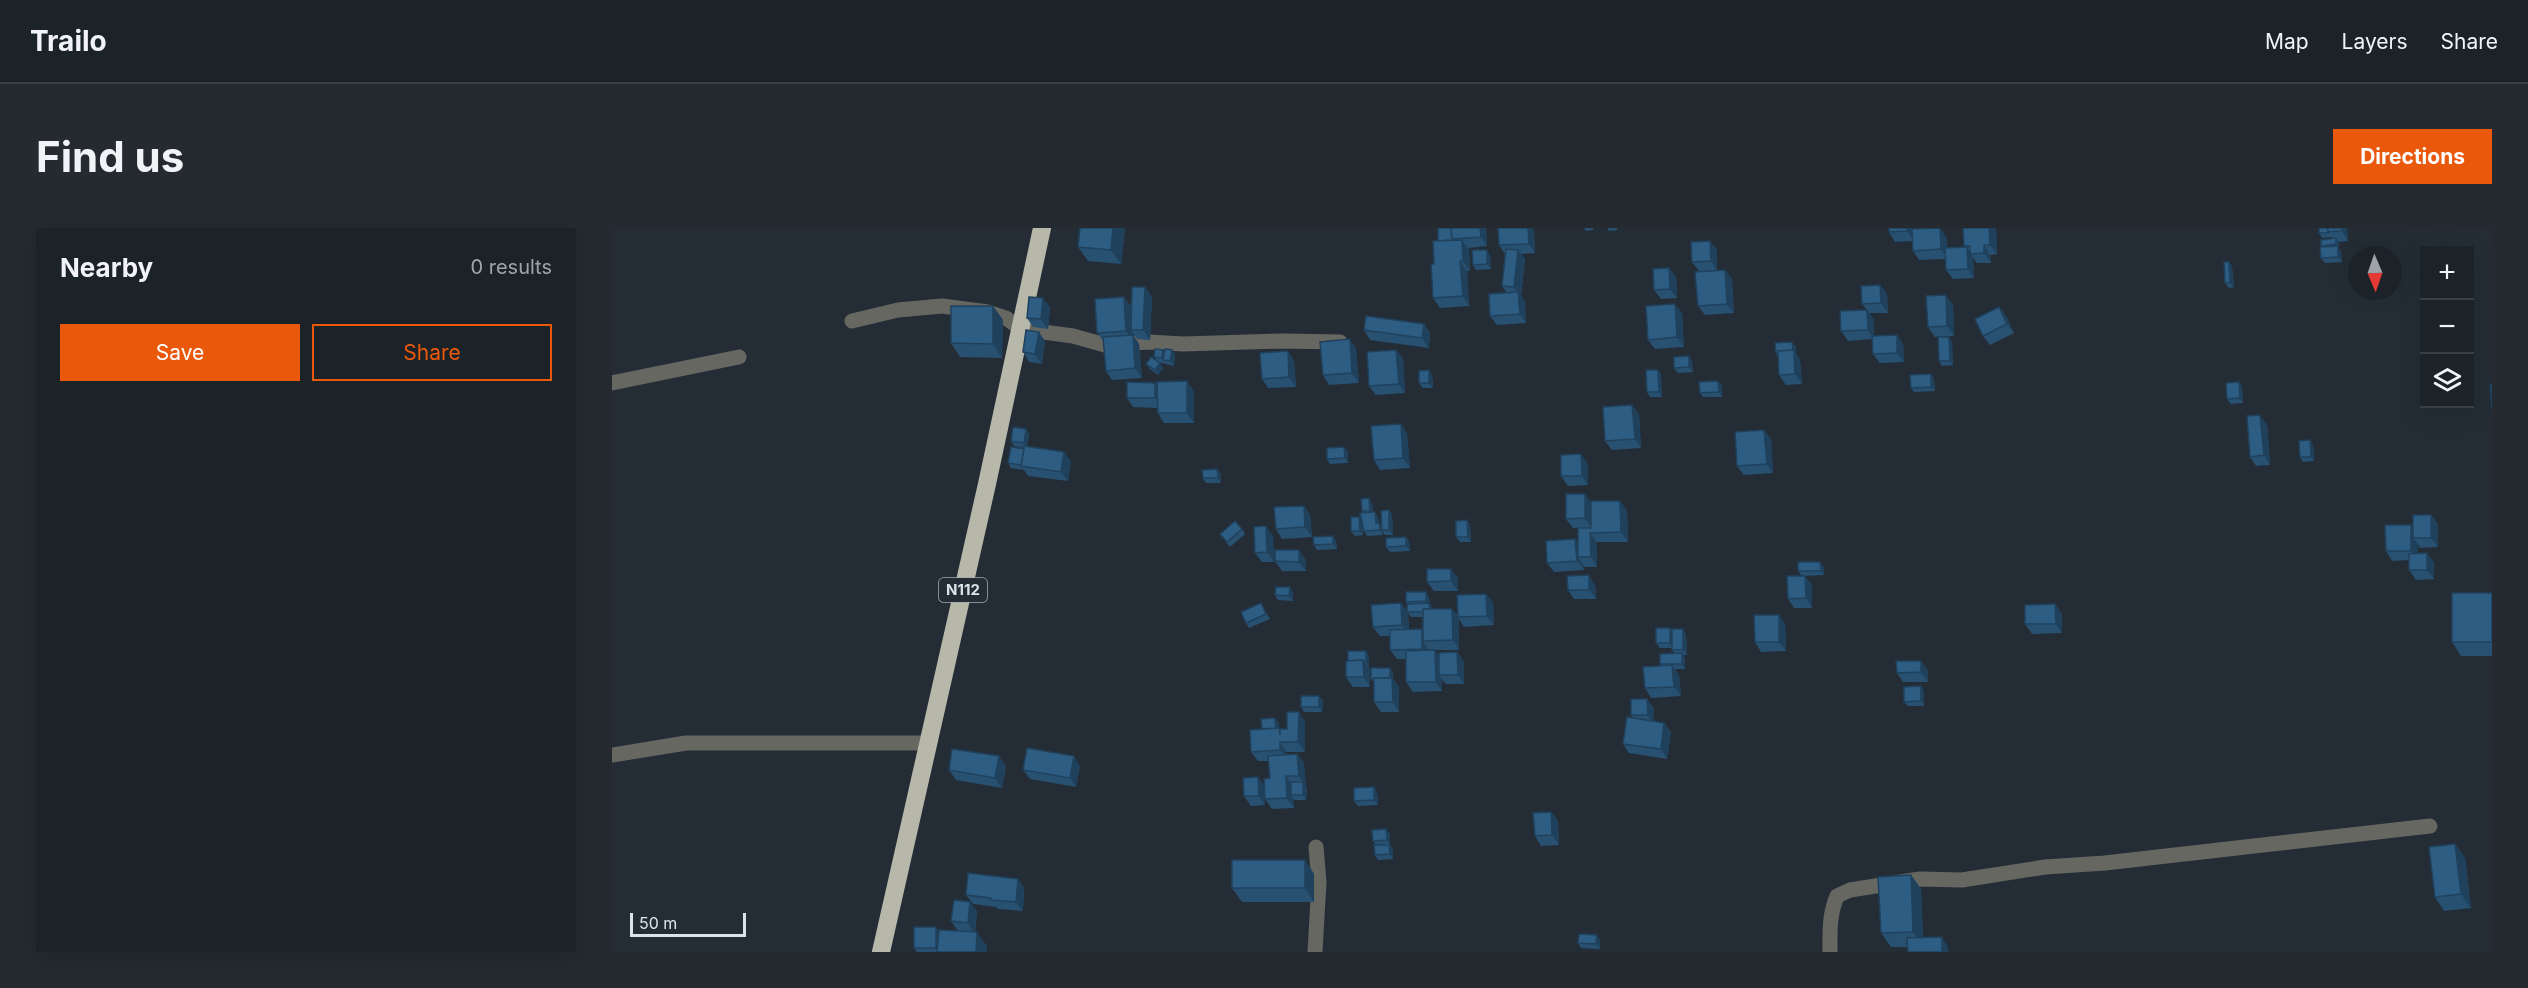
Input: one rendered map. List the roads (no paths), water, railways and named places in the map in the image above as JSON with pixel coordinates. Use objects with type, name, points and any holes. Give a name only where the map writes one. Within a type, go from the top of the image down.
[{"type":"highway","name":"N112","points":[[881,952],[1042,228]]},
{"type":"street","points":[[852,321],[898,310],[942,306],[988,312],[1006,318],[1021,328],[1073,336],[1105,345],[1149,342],[1183,344],[1346,342]]},
{"type":"street","points":[[612,383],[739,357]]},
{"type":"street","points":[[612,755],[686,743],[929,743]]},
{"type":"street","points":[[1830,952],[1830,916],[1833,905],[1837,896],[1850,890],[1920,879],[1962,880],[2045,867],[2105,863],[2430,826]]},
{"type":"street","points":[[1315,952],[1319,882],[1316,847]]}]
